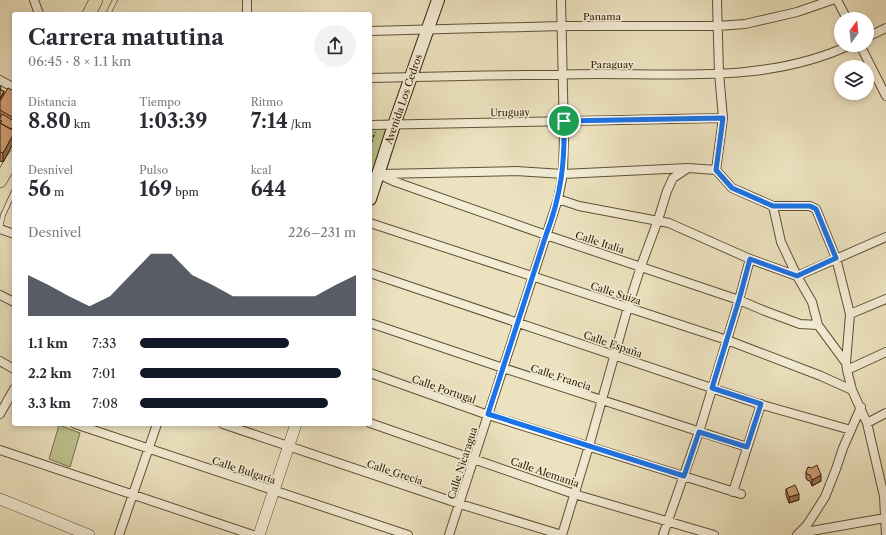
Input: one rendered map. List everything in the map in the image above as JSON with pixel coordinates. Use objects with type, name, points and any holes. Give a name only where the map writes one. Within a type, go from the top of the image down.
[{"type":"main road","points":[[90,12],[96,0]]},
{"type":"main road","name":"Avenida Los Cedros","points":[[372,193],[438,0]]},
{"type":"main road","points":[[0,181],[12,162]]},
{"type":"street","points":[[34,0],[37,12]]},
{"type":"street","points":[[247,0],[247,12]]},
{"type":"street","name":"Calle Nicaragua","points":[[449,535],[558,199],[563,174],[564,121],[561,0]]},
{"type":"street","points":[[716,170],[723,118],[719,73],[717,0]]},
{"type":"street","name":"Panama","points":[[372,31],[562,26],[718,26],[745,24],[797,12],[832,0]]},
{"type":"street","points":[[837,0],[843,12]]},
{"type":"street","points":[[874,34],[886,28]]},
{"type":"street","name":"Paraguay","points":[[372,78],[736,74],[799,64],[834,52]]},
{"type":"street","points":[[864,52],[886,95]]},
{"type":"street","points":[[0,80],[12,87]]},
{"type":"street","name":"Uruguay","points":[[372,125],[723,118]]},
{"type":"street","points":[[562,535],[628,307],[667,190],[673,178],[688,168]]},
{"type":"street","points":[[378,174],[516,171],[563,174],[688,168],[716,170],[732,188],[773,206],[810,206],[816,209],[836,258],[850,314],[846,366],[852,390],[867,423],[883,474],[886,534]]},
{"type":"street","name":"Calle Italia","points":[[378,174],[546,235],[739,300],[800,324],[818,325]]},
{"type":"street","points":[[558,199],[579,206],[669,223],[750,259],[797,276],[886,237]]},
{"type":"street","points":[[773,206],[781,242],[797,276],[812,302],[818,325],[846,366]]},
{"type":"street","name":"Calle Suiza","points":[[372,224],[726,340],[821,376],[852,390]]},
{"type":"street","points":[[0,229],[12,233]]},
{"type":"street","points":[[663,535],[699,432],[750,259]]},
{"type":"street","name":"Calle España","points":[[372,274],[761,404],[851,430]]},
{"type":"street","points":[[0,295],[12,301]]},
{"type":"street","points":[[850,314],[886,299]]},
{"type":"street","name":"Calle Francia","points":[[372,324],[747,447]]},
{"type":"street","points":[[846,366],[886,352]]},
{"type":"street","points":[[0,362],[12,368]]},
{"type":"street","name":"Calle Portugal","points":[[372,374],[488,414],[737,493],[747,447]]},
{"type":"street","points":[[0,414],[11,402]]},
{"type":"street","points":[[747,447],[761,404]]},
{"type":"street","points":[[798,534],[807,525],[824,497],[860,407]]},
{"type":"street","points":[[867,423],[886,413]]},
{"type":"street","name":"Calle Alemania","points":[[372,424],[574,494],[714,535]]},
{"type":"street","name":"Calle Bulgaria","points":[[80,426],[408,535]]},
{"type":"street","points":[[119,535],[156,426]]},
{"type":"street","name":"Calle Grecia","points":[[229,426],[460,504],[562,535]]},
{"type":"street","points":[[259,535],[295,426]]},
{"type":"street","points":[[0,450],[253,535]]},
{"type":"street","points":[[0,499],[89,535]]},
{"type":"street","points":[[798,534],[885,518]]},
{"type":"lane","points":[[109,12],[115,0]]},
{"type":"lane","points":[[0,229],[3,215],[12,195]]},
{"type":"path","points":[[372,132],[375,132],[372,141]]},
{"type":"green space","points":[[390,128],[372,179],[372,129]]},
{"type":"green space","points":[[59,426],[80,433],[70,467],[49,459]]},
{"type":"building","points":[[8,88],[12,90],[12,117],[0,110],[0,101]]},
{"type":"building","points":[[0,91],[4,91],[0,98]]},
{"type":"building","points":[[2,114],[12,120],[11,129],[0,123],[2,121],[0,118]]},
{"type":"building","points":[[0,123],[12,130],[12,137],[3,153],[0,152]]},
{"type":"building","points":[[817,465],[821,475],[812,480],[810,475],[806,472],[808,467],[812,468]]},
{"type":"building","points":[[795,485],[799,494],[789,497],[786,489]]},
{"type":"route","points":[[723,118],[716,170],[732,188],[773,206],[810,206],[816,209],[836,258],[797,276],[750,259],[712,388],[761,404],[747,447],[699,432],[684,476],[488,414],[558,199],[563,174],[564,121],[723,118]]}]
